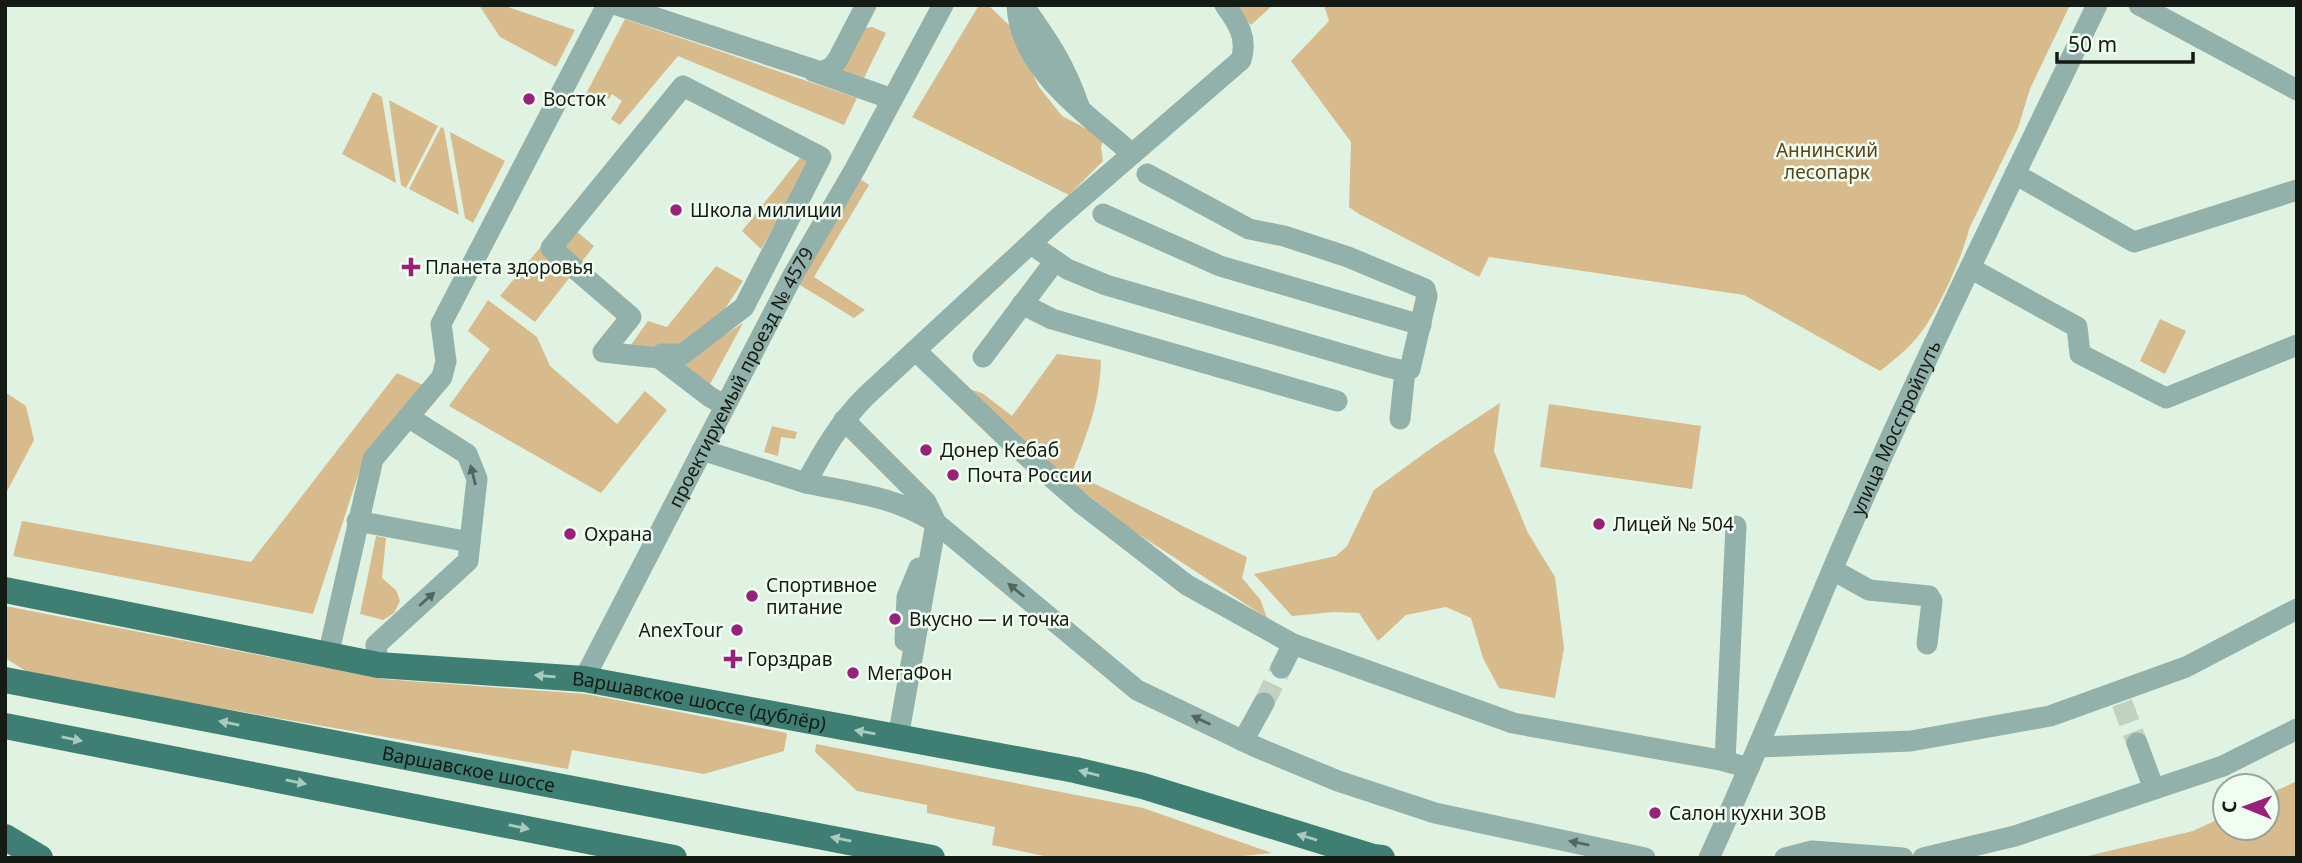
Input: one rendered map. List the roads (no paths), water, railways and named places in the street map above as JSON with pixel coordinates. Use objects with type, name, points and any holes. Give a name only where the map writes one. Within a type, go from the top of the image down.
[{"type":"main road","name":"Варшавское шоссе (дублёр)","points":[[5,590],[377,665],[584,679],[899,729],[1143,786],[1382,858]]},
{"type":"main road","points":[[5,670],[17,682]]},
{"type":"main road","name":"Варшавское шоссе","points":[[17,682],[932,858]]},
{"type":"main road","points":[[5,726],[674,858]]},
{"type":"main road","points":[[5,837],[40,858]]},
{"type":"main road","points":[[5,852],[34,858]]},
{"type":"main road","points":[[1364,858],[1373,857]]},
{"type":"street","points":[[328,656],[373,459],[445,372],[442,324],[607,5]]},
{"type":"street","points":[[617,5],[892,99]]},
{"type":"street","points":[[813,71],[821,72],[832,67],[866,5]]},
{"type":"street","name":"проектируемый проезд № 4579","points":[[584,679],[792,277],[943,5]]},
{"type":"street","points":[[1017,5],[1025,37],[1045,74],[1132,154]]},
{"type":"street","points":[[1023,5],[1056,52],[1067,72],[1079,106]]},
{"type":"street","points":[[806,483],[828,442],[866,397],[1079,200],[1241,60],[1245,41],[1226,5]]},
{"type":"street","name":"улица Мосстройпуть","points":[[1709,858],[1832,570],[1970,268],[2097,5]]},
{"type":"street","points":[[2139,5],[2297,90]]},
{"type":"street","points":[[659,358],[662,354],[683,354],[744,307],[821,157],[683,86],[551,248],[631,317],[603,352],[659,358],[724,405]]},
{"type":"street","points":[[1031,244],[1067,270],[1106,285],[1405,371],[1410,369],[1427,296],[1425,289],[1348,257],[1284,236],[1250,229],[1147,174]]},
{"type":"street","points":[[2015,174],[2134,242],[2297,190]]},
{"type":"street","points":[[1103,214],[1220,266],[1421,325]]},
{"type":"street","points":[[983,357],[1055,261]]},
{"type":"street","points":[[1970,268],[2077,327],[2080,354],[2166,398],[2297,345]]},
{"type":"street","points":[[1022,304],[1052,319],[1337,401]]},
{"type":"street","points":[[916,351],[1013,444],[1082,504],[1187,584],[1293,644],[1513,723],[1725,761],[1749,768]]},
{"type":"street","points":[[1400,419],[1405,371]]},
{"type":"street","points":[[377,665],[376,645],[468,561],[477,480],[467,454],[408,417]]},
{"type":"street","points":[[844,420],[929,514],[1137,690],[1243,741],[1338,781],[1435,813],[1645,858]]},
{"type":"street","points":[[702,450],[806,483],[894,501],[929,514]]},
{"type":"street","points":[[899,729],[896,699],[906,632],[904,615],[907,597],[917,574],[929,514]]},
{"type":"street","points":[[899,729],[929,514]]},
{"type":"street","points":[[357,521],[470,542]]},
{"type":"street","points":[[1725,761],[1737,526]]},
{"type":"street","points":[[1832,570],[1869,590],[1928,596],[1931,601],[1927,644]]},
{"type":"street","points":[[1758,747],[1911,741],[2050,716],[2120,698],[2297,609]]},
{"type":"street","points":[[1281,668],[1293,644]]},
{"type":"street","points":[[1243,741],[1264,703]]},
{"type":"street","points":[[1923,858],[2015,836],[2223,766],[2297,729]]},
{"type":"street","points":[[2137,743],[2154,789]]},
{"type":"street","points":[[1786,858],[1812,851],[1903,858]]},
{"type":"tunnel","points":[[1264,703],[1281,668]]},
{"type":"tunnel","points":[[2122,703],[2137,743]]},
{"type":"place","name":"Восток","points":[[529,99]]},
{"type":"place","name":"Школа милиции","points":[[676,210]]},
{"type":"place","name":"Планета здоровья","points":[[411,267]]},
{"type":"place","name":"Донер Кебаб","points":[[926,450]]},
{"type":"place","name":"Почта России","points":[[953,475]]},
{"type":"place","name":"Лицей № 504","points":[[1599,524]]},
{"type":"place","name":"Охрана","points":[[570,534]]},
{"type":"place","name":"Спортивное питание","points":[[752,596]]},
{"type":"place","name":"Вкусно — и точка","points":[[895,619]]},
{"type":"place","name":"AnexTour","points":[[737,630]]},
{"type":"place","name":"Горздрав","points":[[733,659]]},
{"type":"place","name":"МегаФон","points":[[853,673]]},
{"type":"place","name":"Салон кухни ЗОВ","points":[[1655,813]]},
{"type":"park label","name":"Аннинский лесопарк","points":[[1827,161]]}]
